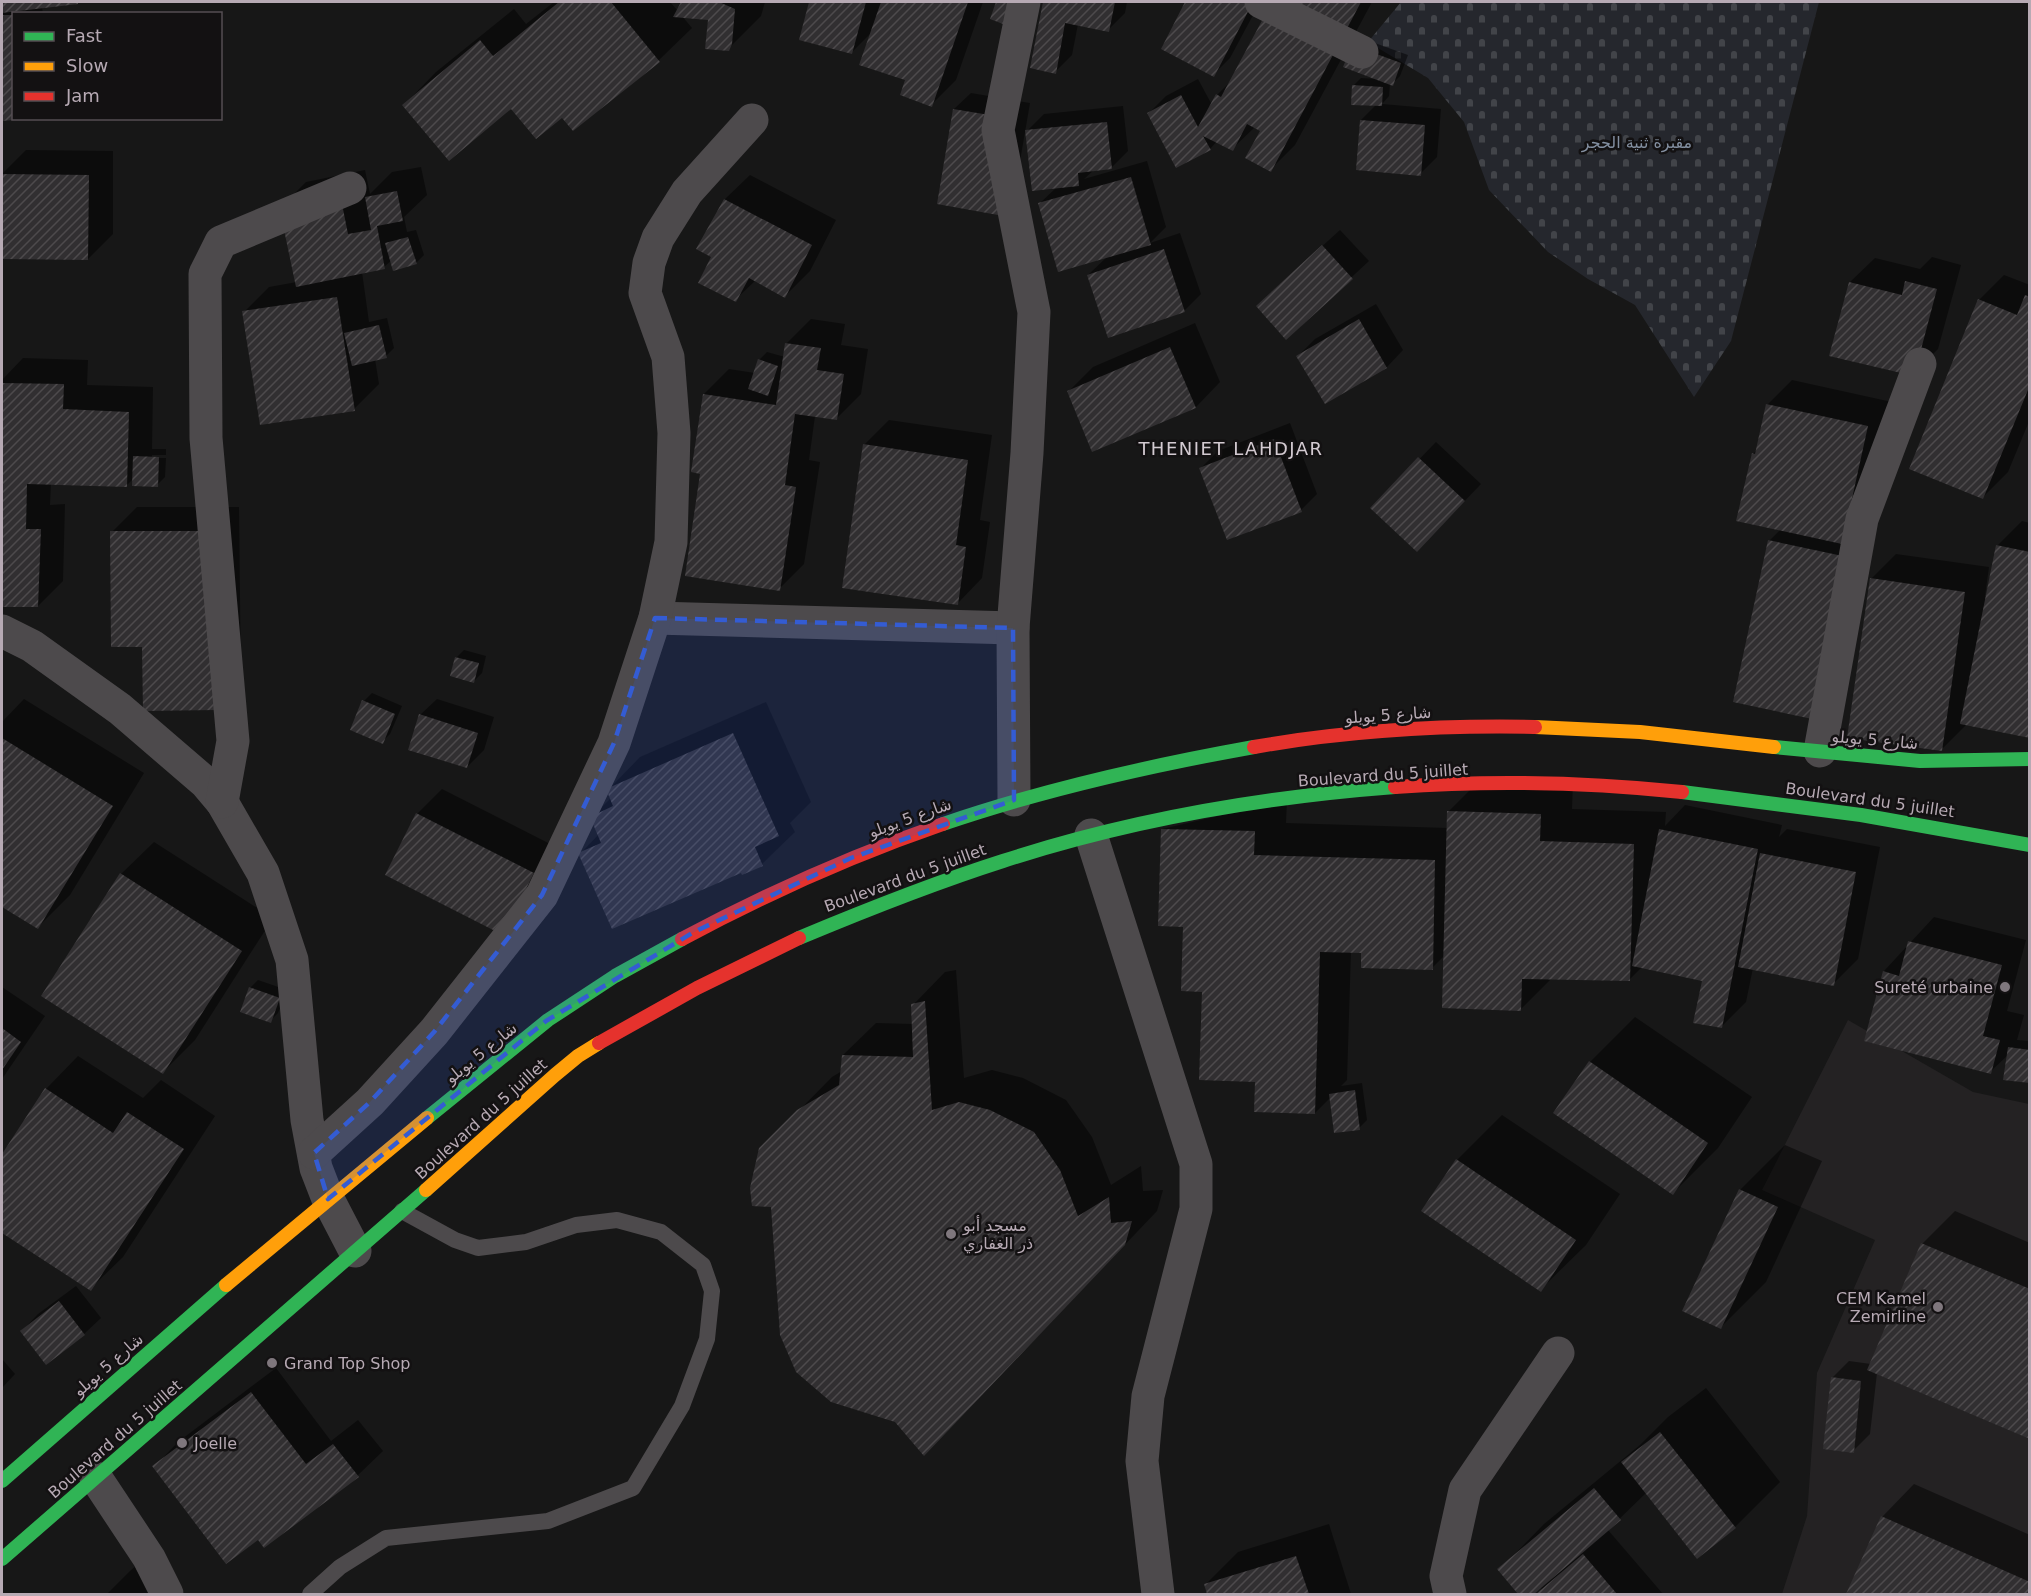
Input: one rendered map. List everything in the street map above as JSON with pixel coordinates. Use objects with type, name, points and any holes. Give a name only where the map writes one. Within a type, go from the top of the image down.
[{"type":"main road","name":"شارع 5 يويلو","points":[[2,1480],[226,1283],[546,1022],[619,975],[714,922],[851,858],[932,826],[1014,800],[1120,771],[1227,750],[1335,736],[1445,728],[1554,727],[1663,733],[1905,760],[1966,762],[2030,759]]},
{"type":"main road","name":"Boulevard du 5 juillet","points":[[2,1559],[573,1059],[654,1010],[737,966],[823,926],[911,891],[1000,861],[1091,836],[1205,811],[1320,794],[1436,784],[1552,783],[1669,790],[1851,812],[1951,828],[2030,844]]},
{"type":"street","points":[[1014,800],[1013,628],[1027,453],[1034,312],[998,130],[1024,2]]},
{"type":"street","points":[[1261,2],[1362,52]]},
{"type":"street","points":[[314,1153],[370,1102],[434,1032],[542,895],[614,743],[655,618],[671,542],[674,433],[668,357],[645,293],[649,263],[658,238],[687,192],[752,120]]},
{"type":"street","points":[[222,802],[232,741],[206,438],[205,274],[221,242],[350,189]]},
{"type":"street","points":[[1820,751],[1862,519],[1920,364]]},
{"type":"street","points":[[655,618],[1013,628]]},
{"type":"street","points":[[2,631],[32,646],[120,710],[206,783],[222,802],[263,873],[292,960],[307,1120],[316,1168],[328,1199],[355,1251]]},
{"type":"street","points":[[1091,836],[1196,1164],[1196,1209],[1148,1396],[1142,1461],[1158,1594]]},
{"type":"street","points":[[1450,1594],[1446,1576],[1465,1490],[1558,1353]]},
{"type":"street","points":[[96,1478],[149,1558],[167,1594]]},
{"type":"lane","points":[[310,1594],[340,1567],[386,1538],[548,1521],[633,1488],[682,1406],[707,1339],[712,1291],[703,1265],[661,1232],[617,1220],[576,1225],[526,1242],[478,1248],[455,1240],[402,1211]]},
{"type":"highlighted area","points":[[655,618],[1013,628],[1014,800],[851,858],[694,932],[546,1021],[328,1199],[314,1153],[370,1102],[434,1032],[542,895],[614,743]]},
{"type":"shaded area","name":"CEM Kamel Zemirline","points":[[1848,1020],[1973,1092],[2029,1104],[2029,1594],[1782,1594],[1807,1516],[1817,1373],[1875,1240],[1762,1190]]},
{"type":"green space","name":"مقبرة ثنية الحجر","points":[[1401,2],[1819,2],[1731,341],[1694,397],[1635,305],[1588,279],[1548,252],[1489,190],[1464,122],[1428,78],[1368,42]]},
{"type":"building","points":[[2,2],[78,2],[78,4],[2,13]]},
{"type":"building","points":[[559,2],[611,2],[660,62],[573,131],[562,118],[536,139],[511,109],[449,161],[402,105],[480,40],[493,56]]},
{"type":"building","points":[[681,2],[719,2],[735,9],[732,44],[729,51],[705,49],[708,20],[673,17]]},
{"type":"building","points":[[809,2],[866,2],[852,54],[799,40]]},
{"type":"building","points":[[881,2],[968,2],[932,107],[900,95],[905,80],[859,65]]},
{"type":"building","points":[[996,2],[1026,2],[1016,29],[990,19]]},
{"type":"building","points":[[1043,2],[1115,2],[1109,32],[1065,23],[1056,74],[1030,68]]},
{"type":"building","points":[[1185,2],[1247,2],[1252,4],[1214,77],[1161,49]]},
{"type":"building","points":[[1272,2],[1361,2],[1271,172],[1245,158],[1260,131],[1247,124],[1233,151],[1203,136],[1211,150],[1176,168],[1147,113],[1181,95],[1198,127],[1216,94],[1221,97]]},
{"type":"building","points":[[2,15],[12,15],[12,120],[14,120],[2,121]]},
{"type":"building","points":[[1352,45],[1401,63],[1393,86],[1343,67]]},
{"type":"building","points":[[1352,85],[1383,87],[1382,106],[1351,105]]},
{"type":"building","points":[[953,109],[1014,119],[998,215],[937,204]]},
{"type":"building","points":[[1360,120],[1425,125],[1421,176],[1356,170]]},
{"type":"building","points":[[1107,122],[1112,169],[1078,173],[1079,186],[1032,191],[1025,130]]},
{"type":"building","points":[[2,174],[89,175],[88,260],[2,259]]},
{"type":"building","points":[[1131,177],[1151,245],[1058,272],[1038,203]]},
{"type":"building","points":[[397,191],[403,221],[377,226],[385,269],[296,287],[279,206],[340,194],[348,234],[371,230],[365,197]]},
{"type":"building","points":[[724,199],[812,245],[785,298],[749,278],[736,302],[698,283],[711,257],[696,249]]},
{"type":"building","points":[[408,237],[417,264],[393,271],[385,243]]},
{"type":"building","points":[[1322,245],[1353,279],[1286,340],[1256,306]]},
{"type":"building","points":[[1164,249],[1185,312],[1108,338],[1087,275]]},
{"type":"building","points":[[1905,281],[1937,289],[1914,376],[1829,356],[1849,282],[1902,295]]},
{"type":"building","points":[[2025,295],[2030,297],[2030,385],[1983,499],[1909,469],[1978,299],[2017,315]]},
{"type":"building","points":[[337,297],[355,411],[260,425],[242,311]]},
{"type":"building","points":[[1359,319],[1387,368],[1325,404],[1296,356]]},
{"type":"building","points":[[379,325],[387,358],[352,366],[344,333]]},
{"type":"building","points":[[785,343],[821,348],[817,370],[844,374],[837,420],[795,414],[785,485],[796,487],[780,591],[685,576],[700,474],[691,472],[703,394],[776,405]]},
{"type":"building","points":[[1170,347],[1196,408],[1092,452],[1067,391]]},
{"type":"building","points":[[758,359],[778,366],[768,396],[748,389]]},
{"type":"building","points":[[2,383],[64,384],[63,409],[129,412],[127,487],[27,484],[26,529],[41,529],[38,607],[2,607]]},
{"type":"building","points":[[1766,404],[1868,426],[1842,544],[1736,521]]},
{"type":"building","points":[[1274,439],[1302,512],[1227,540],[1199,468]]},
{"type":"building","points":[[863,444],[968,460],[956,545],[966,547],[958,605],[842,588]]},
{"type":"building","points":[[133,456],[159,457],[158,487],[132,486]]},
{"type":"building","points":[[1418,457],[1465,501],[1417,552],[1370,508]]},
{"type":"building","points":[[110,531],[215,531],[217,710],[143,711],[142,647],[111,647]]},
{"type":"building","points":[[1768,540],[1852,558],[1817,720],[1733,702]]},
{"type":"building","points":[[1996,545],[2030,552],[2030,738],[1960,724]]},
{"type":"building","points":[[1870,578],[1965,592],[1942,751],[1847,738]]},
{"type":"building","points":[[455,657],[479,663],[474,683],[450,676]]},
{"type":"building","points":[[362,700],[395,714],[383,744],[350,730]]},
{"type":"building","points":[[419,714],[478,733],[467,768],[408,750]]},
{"type":"building","points":[[733,733],[779,836],[755,847],[763,866],[742,875],[741,873],[612,929],[578,853],[601,843],[590,817],[613,806],[606,789]]},
{"type":"building","points":[[2,738],[113,806],[38,929],[2,907]]},
{"type":"building","points":[[1447,811],[1541,814],[1540,841],[1634,844],[1630,981],[1522,979],[1521,1011],[1442,1008]]},
{"type":"building","points":[[416,813],[534,873],[503,935],[385,875]]},
{"type":"building","points":[[1161,829],[1255,831],[1254,855],[1435,860],[1433,970],[1361,968],[1361,953],[1320,952],[1315,1114],[1254,1112],[1255,1082],[1199,1080],[1202,992],[1181,991],[1183,927],[1158,926]]},
{"type":"building","points":[[1659,829],[1758,849],[1722,1028],[1693,1023],[1702,981],[1632,966]]},
{"type":"building","points":[[1760,853],[1856,872],[1834,986],[1738,967]]},
{"type":"building","points":[[120,873],[242,951],[163,1074],[41,996]]},
{"type":"building","points":[[1908,941],[2002,965],[1983,1036],[2000,1040],[1991,1074],[1864,1041],[1883,971],[1899,976]]},
{"type":"building","points":[[249,987],[280,998],[271,1023],[240,1012]]},
{"type":"building","name":"مسجد أبو ذر الغفاري","points":[[925,1001],[932,1110],[959,1102],[990,1110],[1034,1132],[1060,1170],[1078,1216],[1109,1197],[1111,1223],[1132,1221],[1125,1245],[924,1456],[895,1422],[831,1402],[796,1372],[780,1335],[771,1207],[752,1206],[750,1188],[759,1148],[797,1110],[839,1085],[842,1055],[913,1057],[911,1004]]},
{"type":"building","points":[[2,1028],[21,1042],[2,1070]]},
{"type":"building","points":[[2008,1047],[2030,1050],[2030,1083],[2003,1080]]},
{"type":"building","points":[[1589,1061],[1708,1143],[1673,1195],[1553,1113]]},
{"type":"building","points":[[45,1088],[113,1133],[127,1112],[184,1149],[91,1291],[2,1233],[2,1154]]},
{"type":"building","points":[[1355,1090],[1360,1130],[1334,1133],[1329,1094]]},
{"type":"building","points":[[1456,1159],[1576,1240],[1541,1292],[1421,1211]]},
{"type":"building","points":[[1739,1189],[1778,1207],[1721,1329],[1682,1311]]},
{"type":"building","points":[[1921,1243],[2030,1289],[2030,1439],[1867,1370]]},
{"type":"building","points":[[59,1301],[85,1335],[46,1365],[20,1331]]},
{"type":"building","points":[[1831,1377],[1861,1381],[1854,1453],[1823,1449]]},
{"type":"building","points":[[251,1392],[306,1464],[333,1444],[359,1477],[264,1548],[258,1540],[226,1564],[152,1466]]},
{"type":"building","points":[[1660,1432],[1736,1528],[1697,1559],[1621,1462]]},
{"type":"building","points":[[1594,1488],[1621,1520],[1534,1594],[1518,1594],[1497,1569]]},
{"type":"building","points":[[1881,1516],[2030,1582],[2030,1594],[1846,1594]]},
{"type":"building","points":[[1583,1554],[1617,1594],[1536,1594]]},
{"type":"building","points":[[1296,1556],[1309,1594],[1207,1594],[1204,1584]]},
{"type":"traffic: fast","points":[[943,824],[981,811],[1097,780],[1254,747]]},
{"type":"traffic: fast","points":[[1774,747],[1920,761],[2030,759]]},
{"type":"traffic: fast","points":[[799,938],[951,878],[1051,846],[1197,812],[1296,797],[1395,787]]},
{"type":"traffic: fast","points":[[1682,792],[1861,815],[2030,845]]},
{"type":"traffic: fast","points":[[427,1118],[548,1020],[615,976],[682,939]]},
{"type":"traffic: fast","points":[[2,1559],[426,1190]]},
{"type":"traffic: fast","points":[[2,1481],[226,1285]]},
{"type":"traffic: slow","points":[[1535,727],[1640,732],[1774,747]]},
{"type":"traffic: slow","points":[[426,1190],[555,1075],[578,1056],[599,1043]]},
{"type":"traffic: slow","points":[[226,1285],[427,1118]]},
{"type":"traffic: jam","points":[[1254,747],[1394,730],[1535,727]]},
{"type":"traffic: jam","points":[[1395,787],[1467,783],[1538,783],[1682,792]]},
{"type":"traffic: jam","points":[[682,939],[810,876],[943,824]]},
{"type":"traffic: jam","points":[[599,1043],[697,988],[799,938]]},
{"type":"place","name":"Sureté urbaine","points":[[2005,987]]},
{"type":"place","name":"مسجد أبو ذر الغفاري","points":[[951,1234]]},
{"type":"place","name":"CEM Kamel Zemirline","points":[[1938,1307]]},
{"type":"place","name":"Grand Top Shop","points":[[272,1363]]},
{"type":"place","name":"Joelle","points":[[182,1443]]},
{"type":"district","name":"THENIET LAHDJAR","points":[[1231,448]]}]
